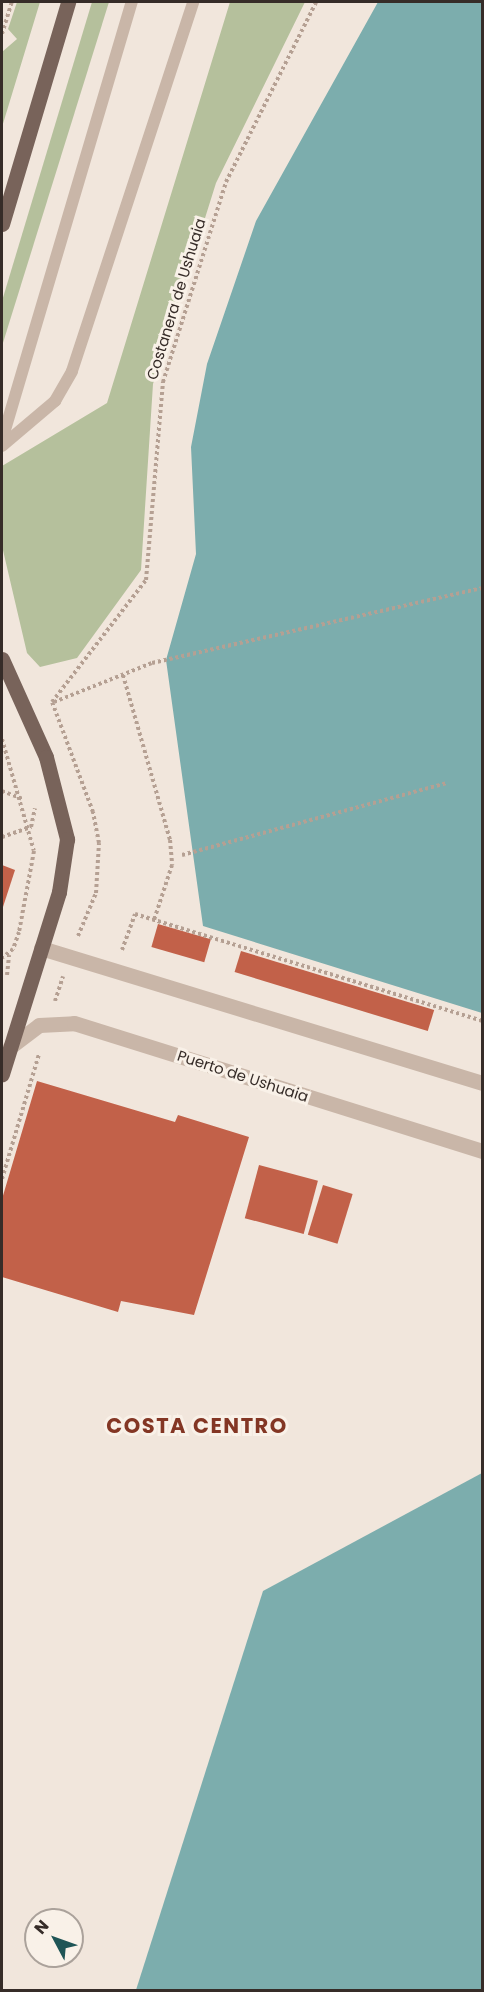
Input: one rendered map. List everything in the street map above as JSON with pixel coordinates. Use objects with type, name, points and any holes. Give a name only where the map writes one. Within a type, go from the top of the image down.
[{"type":"main road","points":[[2,224],[68,2]]},
{"type":"main road","points":[[2,659],[46,757],[67,839],[64,872],[2,1074]]},
{"type":"street","points":[[41,948],[483,1083]]},
{"type":"street","name":"Puerto de Ushuaia","points":[[10,1047],[39,1024],[74,1023],[483,1151]]},
{"type":"lane","points":[[2,440],[132,2]]},
{"type":"lane","points":[[2,446],[65,388],[194,2]]},
{"type":"path","points":[[2,34],[12,2]]},
{"type":"path","name":"Costanera de Ushuaia","points":[[52,702],[146,580],[163,382],[226,182],[316,2]]},
{"type":"path","points":[[25,713],[152,663],[483,588]]},
{"type":"path","points":[[123,675],[170,840],[172,865],[154,920]]},
{"type":"path","points":[[2,738],[23,799],[34,851],[32,879],[13,949],[2,958]]},
{"type":"path","points":[[182,855],[447,783]]},
{"type":"path","points":[[2,791],[23,799]]},
{"type":"path","points":[[116,971],[135,914],[483,1021]]},
{"type":"green space","points":[[17,2],[40,2],[2,127],[2,52],[17,39],[8,29]]},
{"type":"green space","points":[[92,2],[109,2],[2,346],[2,301]]},
{"type":"green space","points":[[230,2],[305,2],[216,183],[153,384],[141,570],[77,658],[40,667],[27,653],[2,546],[2,466],[107,403]]},
{"type":"water","points":[[378,2],[482,2],[482,1013],[203,926],[166,660],[196,554],[191,447],[207,364],[256,221]]},
{"type":"water","points":[[482,1473],[482,1990],[136,1990],[263,1591]]},
{"type":"pier","points":[[235,1470],[482,1470],[482,1473],[235,1473]]},
{"type":"building","points":[[2,865],[15,870],[2,910]]},
{"type":"building","points":[[158,924],[211,939],[204,962],[151,947]]},
{"type":"building","points":[[241,951],[434,1010],[428,1031],[235,972]]},
{"type":"building","points":[[37,1081],[175,1122],[178,1115],[249,1137],[194,1315],[121,1301],[118,1312],[2,1277],[2,1199]]},
{"type":"building","points":[[259,1165],[318,1181],[304,1234],[245,1218]]},
{"type":"building","points":[[323,1185],[353,1194],[337,1244],[308,1235]]},
{"type":"district","name":"COSTA CENTRO","points":[[197,1426]]}]
